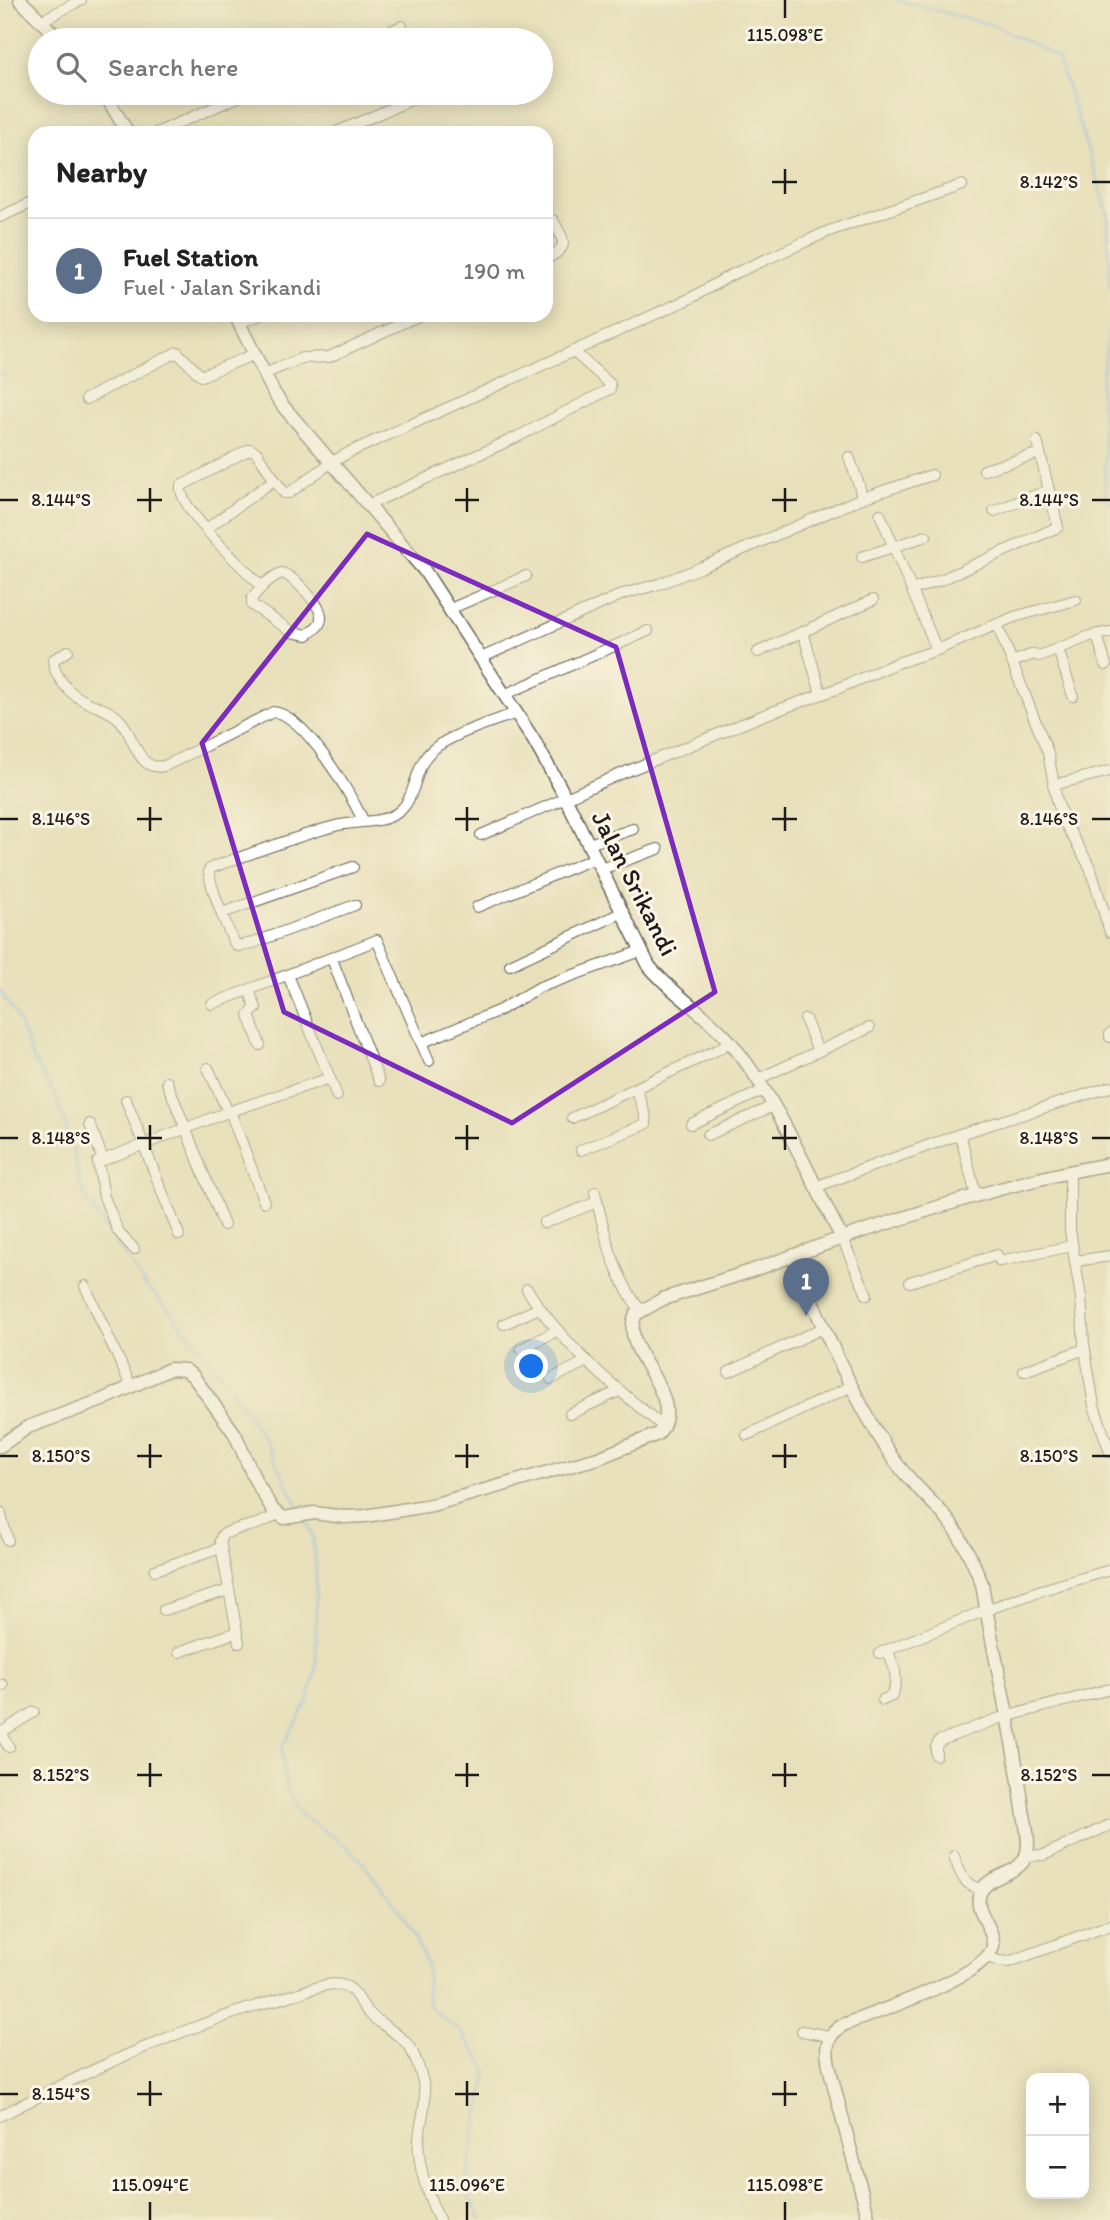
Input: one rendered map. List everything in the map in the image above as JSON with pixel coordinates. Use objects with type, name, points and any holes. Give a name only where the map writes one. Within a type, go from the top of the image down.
[{"type":"street","points":[[20,0],[48,28]]},
{"type":"street","points":[[41,21],[82,0]]},
{"type":"street","points":[[398,28],[402,26]]},
{"type":"street","points":[[111,105],[124,126]]},
{"type":"street","points":[[172,126],[220,105]]},
{"type":"street","points":[[350,126],[398,105]]},
{"type":"street","points":[[262,587],[205,529],[180,493],[181,486],[250,449],[256,452],[284,493],[289,493],[332,462],[691,298],[729,276],[828,231],[962,185]]},
{"type":"street","points":[[0,217],[28,204]]},
{"type":"street","points":[[553,220],[562,238],[563,247],[553,255]]},
{"type":"street","name":"Jalan Srikandi","points":[[239,322],[283,406],[414,556],[450,609],[566,798],[640,951],[654,972],[730,1041],[761,1085],[842,1238]]},
{"type":"street","points":[[264,374],[302,358],[329,357],[405,322]]},
{"type":"street","points":[[368,505],[517,437],[610,389],[610,384],[573,351]]},
{"type":"street","points":[[86,399],[177,352],[201,376],[255,354]]},
{"type":"street","points":[[912,590],[1058,527],[1037,441]]},
{"type":"street","points":[[984,470],[1040,453]]},
{"type":"street","points":[[849,457],[862,498]]},
{"type":"street","points":[[481,658],[623,594],[700,568],[862,498],[932,475]]},
{"type":"street","points":[[205,529],[274,480]]},
{"type":"street","points":[[994,511],[1049,490]]},
{"type":"street","points":[[880,514],[937,650]]},
{"type":"street","points":[[862,557],[926,536]]},
{"type":"street","points":[[286,574],[306,592],[319,610],[322,617],[320,622],[307,635],[292,632],[252,605],[252,598],[262,587],[277,575],[286,574]]},
{"type":"street","points":[[450,609],[526,576]]},
{"type":"street","points":[[758,652],[873,600]]},
{"type":"street","points":[[481,835],[623,772],[897,663],[937,650],[1006,621],[1076,600]]},
{"type":"street","points":[[1006,621],[1012,662],[1048,753],[1056,801],[1090,867],[1110,932]]},
{"type":"street","points":[[505,695],[648,631]]},
{"type":"street","points":[[803,632],[821,694]]},
{"type":"street","points":[[1012,662],[1034,654],[1039,656],[1110,632]]},
{"type":"street","points":[[1097,635],[1106,665]]},
{"type":"street","points":[[1058,649],[1073,696]]},
{"type":"street","points":[[68,651],[53,660],[57,675],[81,699],[118,718],[142,758],[152,766],[159,768],[167,765],[273,712],[278,712],[289,717],[318,747],[363,820]]},
{"type":"street","points":[[355,905],[237,947],[222,913],[209,870],[332,827],[392,816],[401,811],[412,792],[426,756],[439,744],[516,713]]},
{"type":"street","points":[[1053,785],[1110,771]]},
{"type":"street","points":[[589,844],[633,829]]},
{"type":"street","points":[[477,907],[598,863],[658,849]]},
{"type":"street","points":[[222,913],[353,867]]},
{"type":"street","points":[[510,965],[621,913]]},
{"type":"street","points":[[212,1004],[377,940],[429,1061]]},
{"type":"street","points":[[421,1043],[500,1010],[540,987],[640,951]]},
{"type":"street","points":[[332,959],[379,1080]]},
{"type":"street","points":[[288,975],[337,1096]]},
{"type":"street","points":[[249,990],[256,1008],[249,1015],[260,1045]]},
{"type":"street","points":[[805,1018],[818,1051]]},
{"type":"street","points":[[691,1124],[818,1051],[869,1028]]},
{"type":"street","points":[[572,1118],[719,1049],[730,1041]]},
{"type":"street","points":[[208,1068],[229,1111],[264,1202]]},
{"type":"street","points":[[134,1249],[118,1231],[104,1198],[98,1162],[229,1111],[330,1078]]},
{"type":"street","points":[[167,1082],[224,1225]]},
{"type":"street","points":[[815,1187],[960,1134],[1110,1087]]},
{"type":"street","points":[[582,1150],[646,1124],[646,1116],[636,1088]]},
{"type":"street","points":[[126,1100],[179,1235]]},
{"type":"street","points":[[708,1135],[773,1106]]},
{"type":"street","points":[[90,1124],[103,1160]]},
{"type":"street","points":[[960,1134],[976,1195]]},
{"type":"street","points":[[0,1446],[29,1427],[102,1400],[170,1369],[185,1370],[193,1376],[234,1434],[255,1480],[277,1514],[284,1518],[314,1513],[345,1517],[365,1516],[432,1505],[597,1458],[652,1438],[664,1427],[667,1413],[662,1394],[632,1329],[634,1317],[640,1311],[663,1299],[976,1195],[1070,1171],[1110,1164]]},
{"type":"street","points":[[1070,1171],[1072,1246],[1081,1298],[1085,1349],[1094,1406],[1109,1448]]},
{"type":"street","points":[[544,1223],[596,1197],[615,1263],[626,1289],[640,1311]]},
{"type":"street","points":[[842,1238],[867,1295]]},
{"type":"street","points":[[910,1282],[998,1255],[1000,1261],[1072,1246]]},
{"type":"street","points":[[793,1256],[823,1328],[891,1456],[945,1517],[974,1562],[982,1584],[1016,1755],[1027,1838],[1026,1856],[1020,1865],[982,1889],[978,1900],[993,1944],[988,1956],[952,1981],[845,2024],[834,2029],[829,2036],[828,2056],[834,2086],[869,2220]]},
{"type":"street","points":[[1075,1261],[1110,1256]]},
{"type":"street","points":[[85,1286],[131,1386]]},
{"type":"street","points":[[527,1289],[539,1308],[587,1361],[664,1427]]},
{"type":"street","points":[[504,1324],[539,1308]]},
{"type":"street","points":[[729,1372],[823,1328]]},
{"type":"street","points":[[521,1349],[558,1330]]},
{"type":"street","points":[[1024,1371],[1085,1349]]},
{"type":"street","points":[[551,1379],[587,1361]]},
{"type":"street","points":[[747,1436],[852,1386]]},
{"type":"street","points":[[570,1415],[619,1391]]},
{"type":"street","points":[[0,1512],[8,1539]]},
{"type":"street","points":[[239,1643],[220,1541],[222,1535],[228,1532],[262,1524],[277,1514]]},
{"type":"street","points":[[155,1570],[221,1548]]},
{"type":"street","points":[[883,1700],[892,1696],[897,1682],[897,1671],[883,1651],[1042,1590],[1110,1570]]},
{"type":"street","points":[[164,1611],[229,1590]]},
{"type":"street","points":[[179,1652],[237,1632]]},
{"type":"street","points":[[936,1755],[937,1744],[942,1739],[1007,1716],[1110,1689]]},
{"type":"street","points":[[9,1747],[0,1733],[34,1712]]},
{"type":"street","points":[[1026,1856],[1044,1855],[1110,1825]]},
{"type":"street","points":[[954,1856],[963,1879],[971,1886],[982,1889]]},
{"type":"street","points":[[988,1956],[1009,1962],[1110,1925]]},
{"type":"street","points":[[0,2116],[105,2064],[199,2025],[271,2001],[325,1986],[343,1985],[352,1991],[374,2018],[404,2040],[413,2053],[425,2095],[418,2152],[421,2169],[439,2220]]},
{"type":"street","points":[[802,2031],[829,2036]]},
{"type":"highlighted area","points":[[367,534],[616,647],[715,992],[512,1123],[284,1012],[202,743]]},
{"type":"waterway","points":[[897,0],[992,25],[1058,58],[1108,213],[1110,288]]},
{"type":"waterway","points":[[1110,325],[1100,389],[1105,495],[1110,503]]},
{"type":"waterway","points":[[0,991],[18,1019],[33,1059],[56,1097],[87,1200],[146,1286],[172,1313],[218,1371],[263,1437],[300,1510]]},
{"type":"waterway","points":[[305,1519],[312,1532],[316,1564],[316,1670],[307,1703],[282,1748],[285,1784],[301,1815],[360,1859],[401,1913],[427,1965],[427,2000],[431,2008],[461,2032],[482,2062],[486,2071],[485,2089],[468,2175],[468,2194],[481,2220]]},
{"type":"place","name":"Fuel Station","points":[[806,1316]]}]
